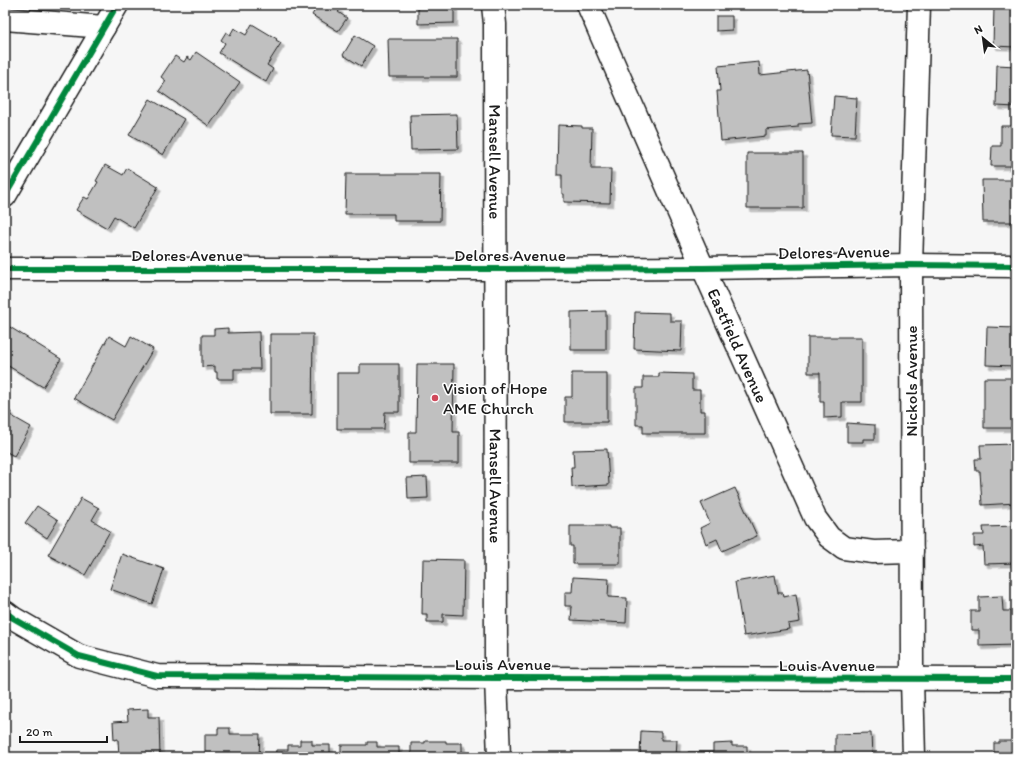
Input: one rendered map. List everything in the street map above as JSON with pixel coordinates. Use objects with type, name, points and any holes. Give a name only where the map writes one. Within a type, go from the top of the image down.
[{"type":"street","points":[[5,196],[117,5]]},
{"type":"street","name":"Eastfield Avenue","points":[[588,5],[703,268],[815,518],[829,538],[844,548],[873,552],[912,551]]},
{"type":"street","name":"Nickols Avenue","points":[[914,757],[912,679],[911,265],[919,5]]},
{"type":"street","name":"Mansell Avenue","points":[[498,11],[495,269],[496,678],[499,757]]},
{"type":"street","points":[[5,20],[28,13],[104,27]]},
{"type":"street","name":"Delores Avenue","points":[[5,269],[495,269],[911,265],[1016,266]]},
{"type":"street","name":"Louis Avenue","points":[[5,612],[79,656],[157,676],[1016,679]]},
{"type":"building","points":[[318,5],[331,5],[340,10],[338,12],[347,18],[338,31],[312,15]]},
{"type":"building","points":[[418,5],[454,5],[454,23],[418,24]]},
{"type":"building","points":[[994,7],[1016,7],[1016,47],[993,46]]},
{"type":"building","points":[[716,16],[732,16],[732,30],[716,31]]},
{"type":"building","points":[[252,24],[281,43],[267,65],[273,69],[266,82],[219,53],[225,43],[221,40],[226,32],[230,35],[234,28],[246,35]]},
{"type":"building","points":[[355,35],[373,46],[361,66],[343,55]]},
{"type":"building","points":[[388,39],[457,39],[457,77],[389,77]]},
{"type":"building","points":[[196,52],[240,82],[209,126],[159,91],[166,81],[161,77],[175,56],[184,62],[187,57],[191,60]]},
{"type":"building","points":[[759,62],[760,75],[807,70],[812,123],[798,124],[798,127],[766,130],[766,136],[721,141],[717,91],[720,91],[718,66]]},
{"type":"building","points":[[997,65],[1016,66],[1016,107],[996,106]]},
{"type":"building","points":[[834,96],[857,98],[855,136],[831,135]]},
{"type":"building","points":[[150,99],[184,119],[163,155],[129,135]]},
{"type":"building","points":[[457,114],[458,149],[411,150],[410,115]]},
{"type":"building","points":[[558,125],[592,128],[591,169],[611,169],[610,203],[564,202],[564,194],[562,194],[562,175],[557,175]]},
{"type":"building","points":[[1001,126],[1016,126],[1016,166],[991,166],[992,146],[1001,146]]},
{"type":"building","points":[[747,153],[803,153],[803,208],[747,208]]},
{"type":"building","points":[[105,165],[123,175],[127,168],[158,187],[134,228],[114,216],[107,228],[76,210],[84,197],[88,199],[98,182],[96,181]]},
{"type":"building","points":[[346,174],[441,174],[440,221],[394,221],[394,214],[345,214]]},
{"type":"building","points":[[982,180],[1016,180],[1016,222],[983,222]]},
{"type":"building","points":[[606,311],[606,350],[571,350],[571,312]]},
{"type":"building","points":[[635,312],[670,313],[670,321],[682,321],[681,351],[634,349]]},
{"type":"building","points":[[5,324],[61,359],[43,387],[5,364]]},
{"type":"building","points":[[987,327],[1016,328],[1016,366],[986,365]]},
{"type":"building","points":[[228,328],[228,333],[259,332],[260,369],[234,369],[234,379],[217,379],[215,366],[202,367],[202,335],[214,335],[214,329]]},
{"type":"building","points":[[270,334],[313,334],[312,414],[270,414]]},
{"type":"building","points":[[109,336],[126,346],[131,336],[153,349],[112,420],[74,398]]},
{"type":"building","points":[[808,337],[862,337],[862,402],[842,402],[842,417],[824,418],[824,402],[820,402],[820,373],[808,373]]},
{"type":"building","points":[[360,364],[399,364],[399,412],[385,412],[384,429],[337,429],[337,373],[360,373]]},
{"type":"building","name":"Vision of Hope AME Church","points":[[417,364],[454,364],[453,432],[459,432],[459,463],[409,463],[409,432],[416,432]]},
{"type":"building","points":[[572,373],[607,373],[607,422],[565,422],[565,397],[572,397]]},
{"type":"building","points":[[659,373],[692,374],[692,390],[700,390],[700,411],[705,411],[705,433],[643,433],[643,425],[636,425],[636,388],[643,388],[643,377],[659,377]]},
{"type":"building","points":[[984,378],[1016,378],[1016,428],[984,428]]},
{"type":"building","points":[[5,409],[11,412],[10,415],[31,427],[14,456],[5,451]]},
{"type":"building","points":[[847,423],[875,425],[875,439],[863,439],[863,442],[847,442]]},
{"type":"building","points":[[1016,444],[1016,503],[982,505],[980,471],[976,471],[975,459],[981,459],[980,445]]},
{"type":"building","points":[[607,449],[609,485],[572,487],[571,467],[574,467],[573,450]]},
{"type":"building","points":[[427,477],[428,498],[408,499],[407,478]]},
{"type":"building","points":[[735,488],[757,536],[722,551],[717,539],[706,544],[700,528],[710,523],[701,503]]},
{"type":"building","points":[[81,498],[99,508],[92,520],[110,531],[85,575],[48,555]]},
{"type":"building","points":[[37,506],[58,520],[47,538],[25,523]]},
{"type":"building","points":[[570,526],[609,526],[609,528],[620,528],[620,564],[573,564],[573,546],[570,546]]},
{"type":"building","points":[[1016,526],[1016,563],[984,564],[983,546],[974,547],[974,535],[984,535],[983,527]]},
{"type":"building","points":[[122,554],[164,569],[152,604],[110,589]]},
{"type":"building","points":[[423,559],[464,560],[463,615],[443,614],[443,622],[427,622],[427,614],[422,614]]},
{"type":"building","points":[[775,575],[778,593],[783,593],[784,597],[796,594],[800,622],[788,624],[789,629],[744,636],[735,582]]},
{"type":"building","points":[[573,577],[609,579],[608,597],[627,598],[626,623],[571,620],[572,606],[565,606],[565,592],[572,592]]},
{"type":"building","points":[[1002,596],[1003,611],[1016,611],[1016,645],[979,646],[979,630],[971,630],[971,611],[979,611],[979,597]]},
{"type":"building","points":[[148,709],[148,717],[159,717],[160,757],[119,757],[118,739],[114,740],[113,722],[128,721],[127,710]]},
{"type":"building","points":[[218,728],[230,728],[230,734],[260,734],[259,757],[205,757],[205,734],[218,734]]},
{"type":"building","points":[[641,731],[661,732],[661,740],[677,740],[676,757],[640,757]]},
{"type":"building","points":[[871,733],[872,757],[835,757],[835,734]]},
{"type":"building","points":[[300,740],[312,740],[312,745],[330,745],[330,757],[275,757],[276,750],[288,750],[288,745],[300,745]]},
{"type":"building","points":[[425,741],[462,743],[462,757],[411,757],[411,743],[425,743]]},
{"type":"building","points":[[999,741],[1016,741],[1016,757],[994,757],[994,743],[999,743]]},
{"type":"building","points":[[367,742],[377,742],[377,747],[399,747],[399,757],[341,757],[341,745],[367,745]]},
{"type":"building","points":[[732,743],[732,746],[747,746],[747,757],[688,757],[688,752],[713,752],[713,744]]},
{"type":"cycle path","points":[[5,196],[117,5]]},
{"type":"cycle path","points":[[5,269],[495,269],[911,265],[1016,266]]},
{"type":"cycle path","points":[[5,612],[79,656],[157,676],[1016,679]]},
{"type":"place","name":"Vision of Hope AME Church","points":[[435,398]]}]
